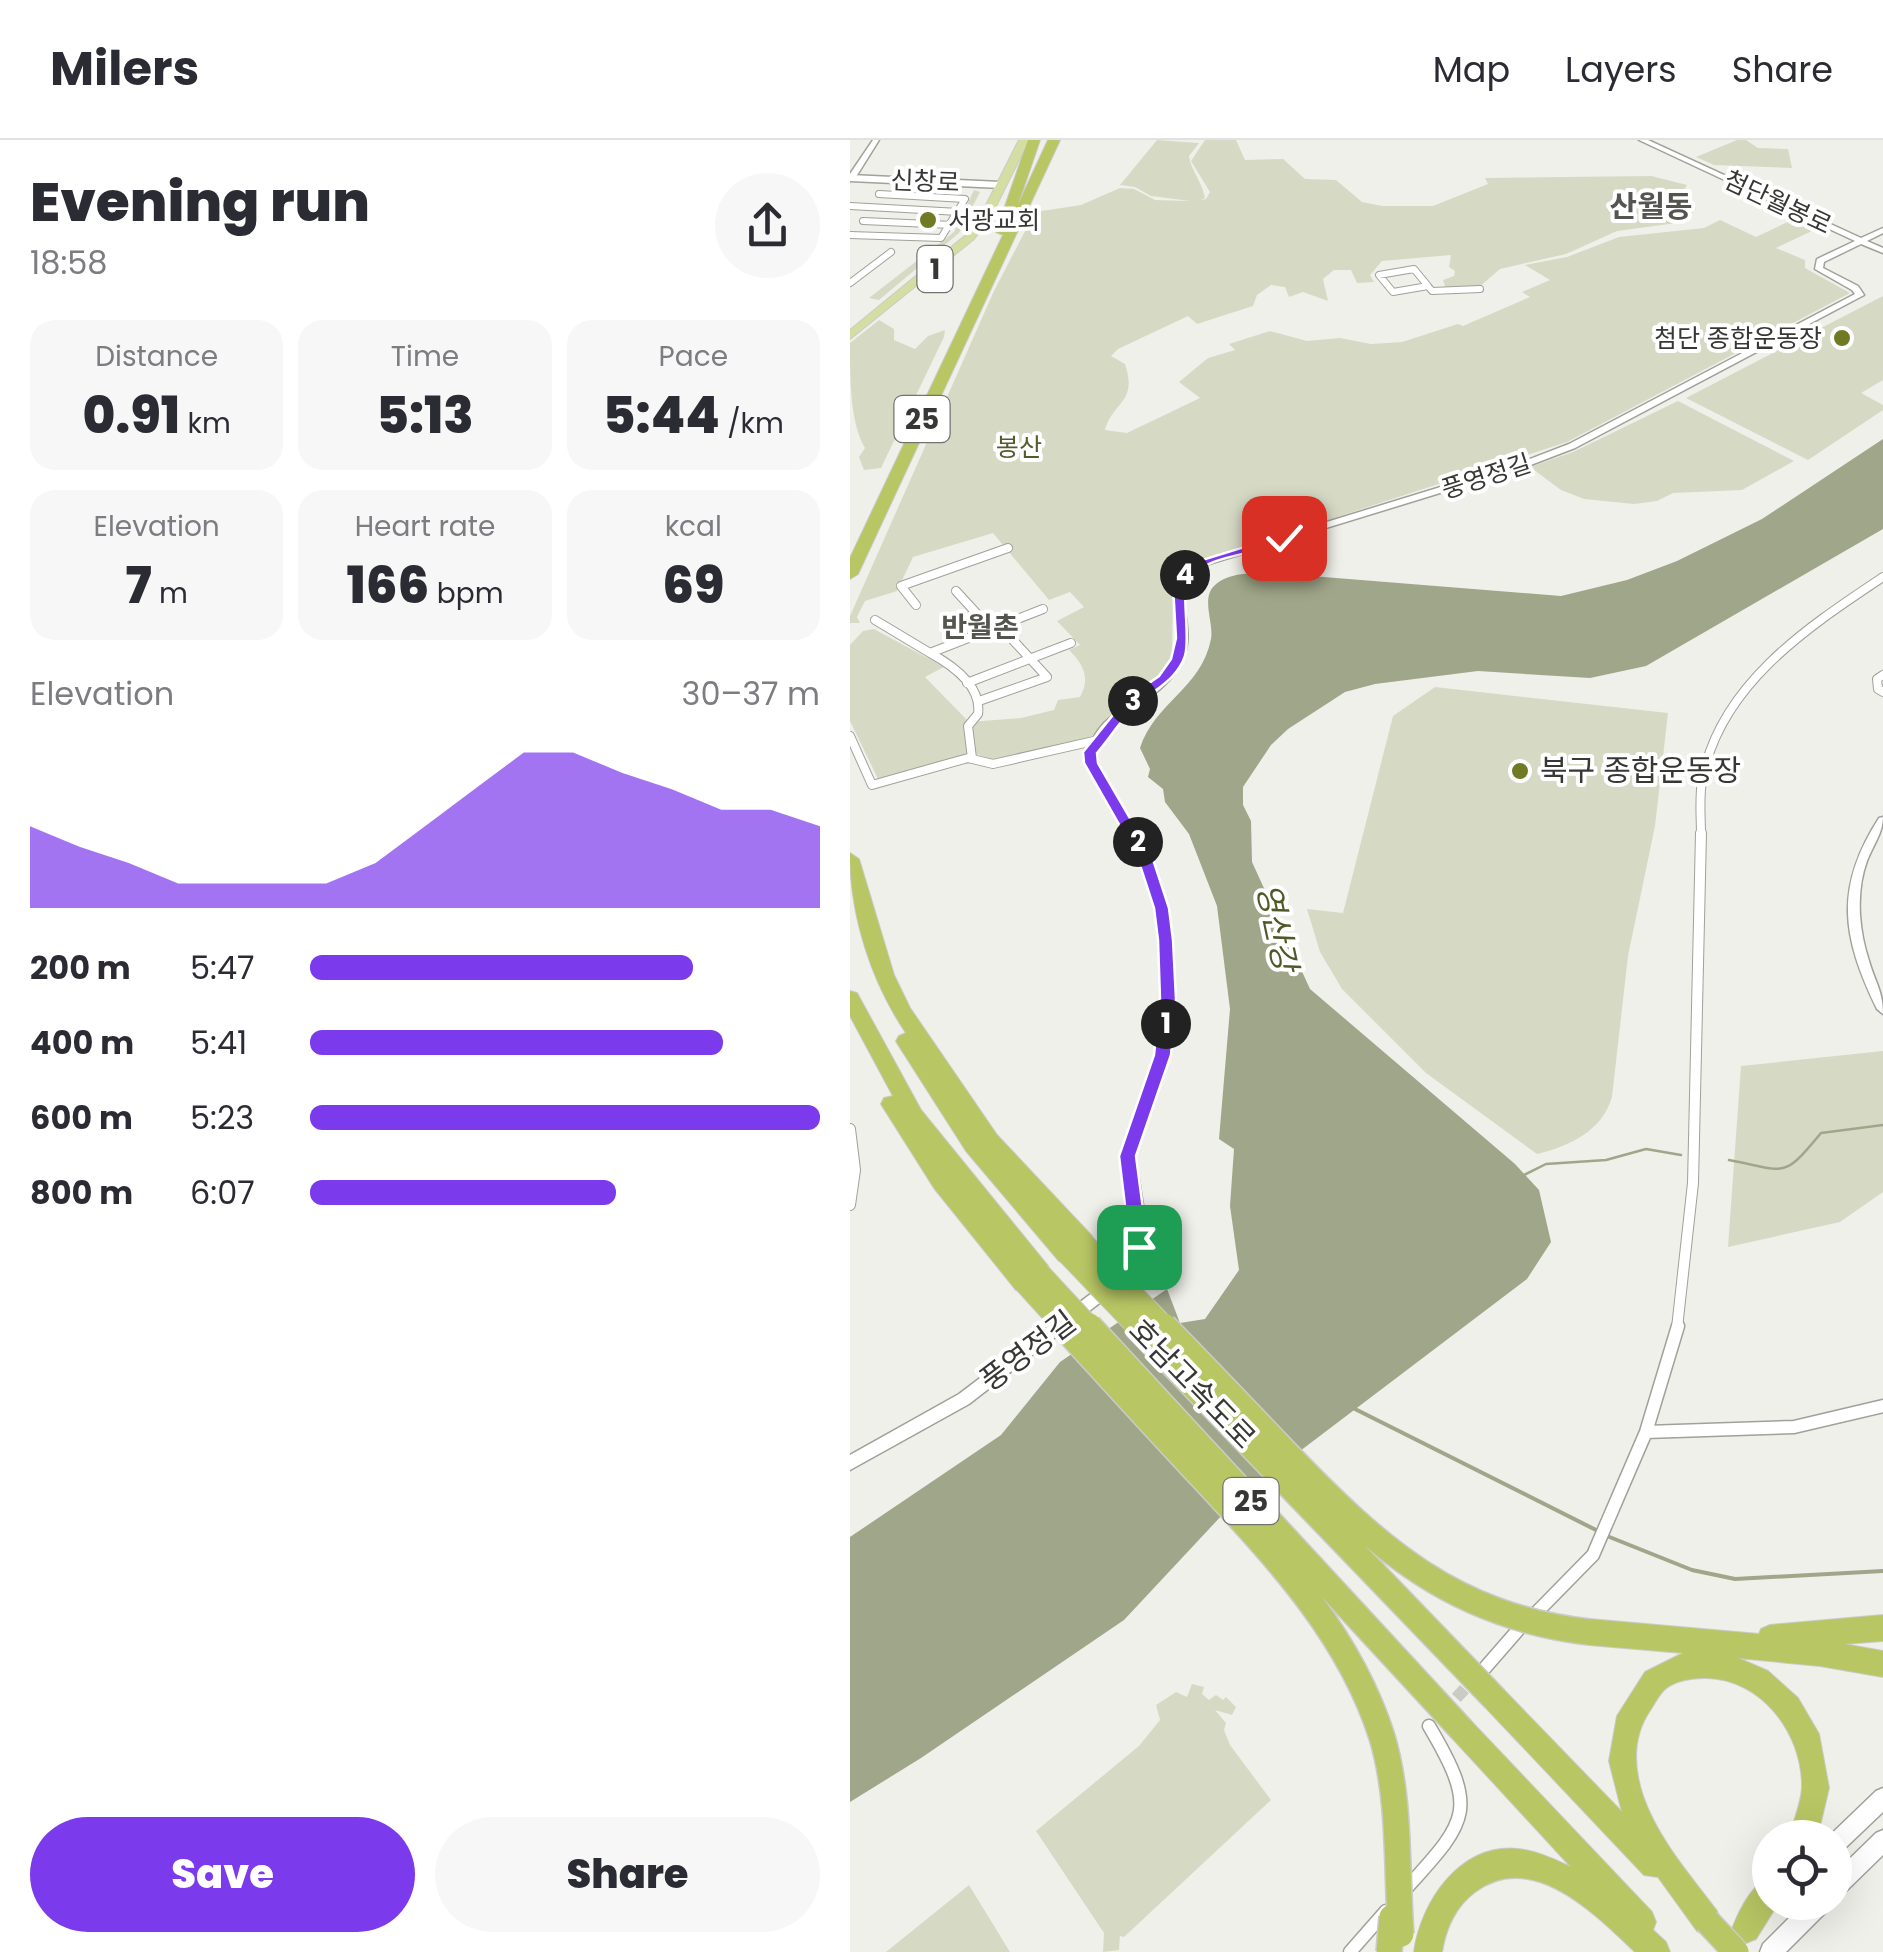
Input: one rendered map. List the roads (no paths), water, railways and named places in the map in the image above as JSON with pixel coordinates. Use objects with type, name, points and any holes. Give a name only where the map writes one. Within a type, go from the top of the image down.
[{"type":"highway","name":"25","points":[[850,554],[1047,140]]},
{"type":"highway","name":"25","points":[[850,574],[1054,140]]},
{"type":"highway","points":[[1024,207],[1065,140]]},
{"type":"highway","points":[[1001,236],[1027,141]]},
{"type":"highway","points":[[850,859],[884,975],[902,1012],[990,1141],[1075,1248],[1397,1561],[1460,1600],[1516,1620],[1590,1632],[1820,1652],[1883,1664]]},
{"type":"highway","name":"호남고속도로","points":[[850,894],[885,999],[934,1088],[983,1158],[1075,1248],[1706,1921],[1741,1941]]},
{"type":"highway","name":"호남고속도로","points":[[850,998],[914,1116],[1032,1278],[1670,1952]]},
{"type":"highway","points":[[850,1018],[914,1142],[985,1239],[1032,1278],[1300,1586],[1345,1646],[1364,1684],[1384,1742],[1393,1799],[1398,1946]]},
{"type":"highway","points":[[1692,1640],[1831,1635],[1883,1628]]},
{"type":"highway","points":[[1706,1921],[1646,1836],[1624,1775],[1626,1727],[1636,1703],[1653,1683],[1675,1670],[1701,1664],[1726,1666],[1754,1677],[1780,1694],[1805,1729],[1818,1772],[1816,1800],[1809,1820]]},
{"type":"highway","points":[[1428,1952],[1444,1902],[1467,1879],[1493,1866],[1523,1863],[1558,1874],[1587,1890],[1656,1952]]},
{"type":"main road","name":"1","points":[[850,333],[960,248],[986,216],[996,184],[1027,141]]},
{"type":"main road","name":"신창로","points":[[850,179],[996,184]]},
{"type":"main road","points":[[1852,1828],[1883,1798]]},
{"type":"main road","points":[[1852,1871],[1883,1840]]},
{"type":"main road","points":[[1741,1941],[1759,1920]]},
{"type":"main road","points":[[1770,1952],[1802,1920]]},
{"type":"street","points":[[850,179],[876,140]]},
{"type":"street","name":"첨단월봉로","points":[[1642,140],[1883,251]]},
{"type":"street","points":[[881,192],[966,200],[952,226],[939,239],[852,235],[881,192]]},
{"type":"street","points":[[850,206],[960,212]]},
{"type":"street","points":[[862,222],[952,226]]},
{"type":"street","points":[[1860,240],[1883,230]]},
{"type":"street","name":"풍영정길","points":[[850,1463],[978,1389],[1114,1284],[1137,1256],[1140,1230],[1128,1156],[1162,1055],[1168,970],[1162,908],[1148,866],[1137,839],[1091,763],[1090,752],[1130,703],[1164,680],[1178,660],[1182,638],[1180,586],[1192,569],[1572,446],[1860,295],[1855,288],[1818,269],[1827,256],[1860,240]]},
{"type":"street","points":[[850,284],[892,252]]},
{"type":"street","points":[[1428,286],[1393,292],[1379,275],[1414,269],[1428,286],[1432,291],[1480,289]]},
{"type":"street","points":[[916,605],[901,586],[1008,548]]},
{"type":"street","points":[[1538,1612],[1593,1555],[1646,1432],[1671,1354],[1685,1283],[1693,1183],[1697,924],[1702,782],[1707,758],[1732,707],[1762,667],[1800,633],[1883,577]]},
{"type":"street","points":[[956,590],[1033,659],[1046,677],[978,701]]},
{"type":"street","points":[[930,653],[1043,609]]},
{"type":"street","points":[[875,620],[940,658],[967,683],[978,701],[978,716],[968,726],[972,758]]},
{"type":"street","points":[[967,683],[1072,643]]},
{"type":"street","points":[[1883,675],[1877,679],[1878,689],[1883,692]]},
{"type":"street","points":[[850,736],[872,786],[972,758],[993,764],[1098,740]]},
{"type":"street","points":[[1883,820],[1862,852],[1852,911],[1866,976],[1883,1010]]},
{"type":"street","points":[[850,1129],[850,1204]]},
{"type":"street","points":[[1646,1432],[1794,1427],[1883,1406]]},
{"type":"street","points":[[1484,1669],[1518,1630]]},
{"type":"street","points":[[1350,1952],[1459,1826],[1464,1793],[1461,1776],[1430,1726]]},
{"type":"water","name":"영산강","points":[[1883,439],[1883,529],[1646,666],[1590,678],[1478,671],[1375,684],[1345,692],[1288,729],[1271,745],[1243,787],[1243,805],[1251,821],[1252,862],[1310,989],[1515,1164],[1539,1190],[1551,1242],[1527,1279],[1238,1498],[1124,1620],[850,1802],[850,1537],[1001,1435],[1060,1362],[1167,1289],[1180,1323],[1205,1319],[1239,1270],[1230,1206],[1234,1149],[1219,1139],[1230,1009],[1217,906],[1189,834],[1165,802],[1163,789],[1148,777],[1150,769],[1140,748],[1156,719],[1198,671],[1206,656],[1211,639],[1210,591],[1220,581],[1234,576],[1274,573],[1561,596],[1627,580],[1677,561],[1762,519]]},
{"type":"waterway","points":[[1729,1160],[1782,1168],[1798,1159],[1821,1133],[1883,1125]]},
{"type":"waterway","points":[[1522,1176],[1546,1164],[1606,1160],[1646,1149],[1681,1155]]},
{"type":"waterway","points":[[1355,1409],[1596,1530]]},
{"type":"waterway","points":[[1607,1536],[1692,1570],[1735,1579],[1883,1571]]},
{"type":"tunnel","points":[[1444,1711],[1474,1679]]},
{"type":"place","name":"서광교회","points":[[928,220]]},
{"type":"place","name":"첨단 종합운동장","points":[[1842,338]]},
{"type":"place","name":"북구 종합운동장","points":[[1520,771]]},
{"type":"district","name":"산월동","points":[[1651,207]]},
{"type":"district","name":"반월촌","points":[[980,627]]},
{"type":"park label","name":"봉산","points":[[1019,447]]}]
